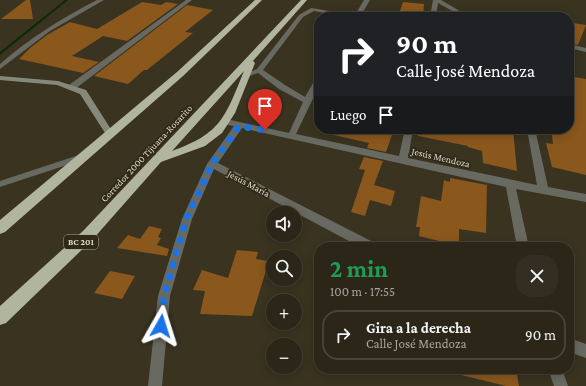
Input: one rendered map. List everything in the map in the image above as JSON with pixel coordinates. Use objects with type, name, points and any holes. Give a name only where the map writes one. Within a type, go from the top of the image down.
[{"type":"highway","points":[[0,228],[180,74],[259,0]]},
{"type":"highway","name":"Corredor 2000 Tijuana-Rosarito","points":[[0,318],[88,235],[304,0]]},
{"type":"highway","points":[[157,160],[201,144],[214,135],[226,122],[255,54]]},
{"type":"street","points":[[0,68],[19,50],[75,13],[101,0]]},
{"type":"street","points":[[72,87],[189,0]]},
{"type":"street","points":[[359,12],[367,0]]},
{"type":"street","points":[[434,12],[437,0],[458,12]]},
{"type":"street","points":[[246,75],[259,70],[302,16],[313,9],[329,12]]},
{"type":"street","points":[[574,47],[586,50]]},
{"type":"street","points":[[259,70],[282,87],[307,101]]},
{"type":"street","points":[[0,78],[58,83],[83,92],[110,134]]},
{"type":"street","points":[[292,135],[314,89]]},
{"type":"street","name":"Jesús Mendoza","points":[[226,122],[239,126],[292,135],[403,159],[510,184],[586,198]]},
{"type":"street","points":[[155,386],[164,296],[186,219],[212,164],[239,126]]},
{"type":"street","points":[[403,159],[408,134]]},
{"type":"street","points":[[532,134],[543,189]]},
{"type":"street","name":"Jesús María","points":[[212,164],[361,242]]},
{"type":"street","points":[[510,184],[522,242]]},
{"type":"street","points":[[574,347],[586,351]]},
{"type":"street","points":[[557,374],[561,386]]},
{"type":"lane","points":[[0,184],[84,157]]},
{"type":"building","points":[[26,0],[30,0],[33,19],[1,19]]},
{"type":"building","points":[[142,2],[161,5],[166,2],[178,4],[127,41],[103,36],[72,56],[99,62],[83,73],[19,59],[47,35],[70,22],[97,29]]},
{"type":"building","points":[[403,2],[424,4],[423,12],[400,12]]},
{"type":"building","points":[[187,5],[213,10],[185,32],[193,33],[147,70],[144,70],[128,84],[94,76]]},
{"type":"building","points":[[574,23],[586,25],[578,45],[574,44]]},
{"type":"building","points":[[574,77],[586,79],[586,175],[552,167],[546,143],[553,144],[552,134],[574,134]]},
{"type":"building","points":[[392,134],[386,152],[367,148],[369,143],[334,135]]},
{"type":"building","points":[[418,134],[513,134],[517,171],[483,163],[482,151],[468,146],[418,136]]},
{"type":"building","points":[[364,157],[383,161],[374,185],[395,191],[391,206],[370,200],[365,216],[351,212],[365,170],[359,169]]},
{"type":"building","points":[[450,178],[487,185],[486,233],[459,229],[459,242],[443,242],[419,236],[420,227],[416,227],[421,196],[441,201],[444,180],[450,182]]},
{"type":"building","points":[[149,226],[162,229],[158,237],[161,238],[157,245],[169,249],[167,256],[117,248],[128,235],[140,239]]},
{"type":"building","points":[[237,250],[258,252],[256,259],[266,261],[266,271],[252,316],[200,314],[205,291],[193,290],[202,270],[228,278]]},
{"type":"building","points":[[110,271],[135,276],[122,299],[94,293]]},
{"type":"building","points":[[457,374],[517,374],[519,386],[506,386]]},
{"type":"waterway","points":[[0,54],[67,0]]},
{"type":"route","points":[[161,326],[164,296],[186,219],[212,164],[239,126],[265,130]]}]
